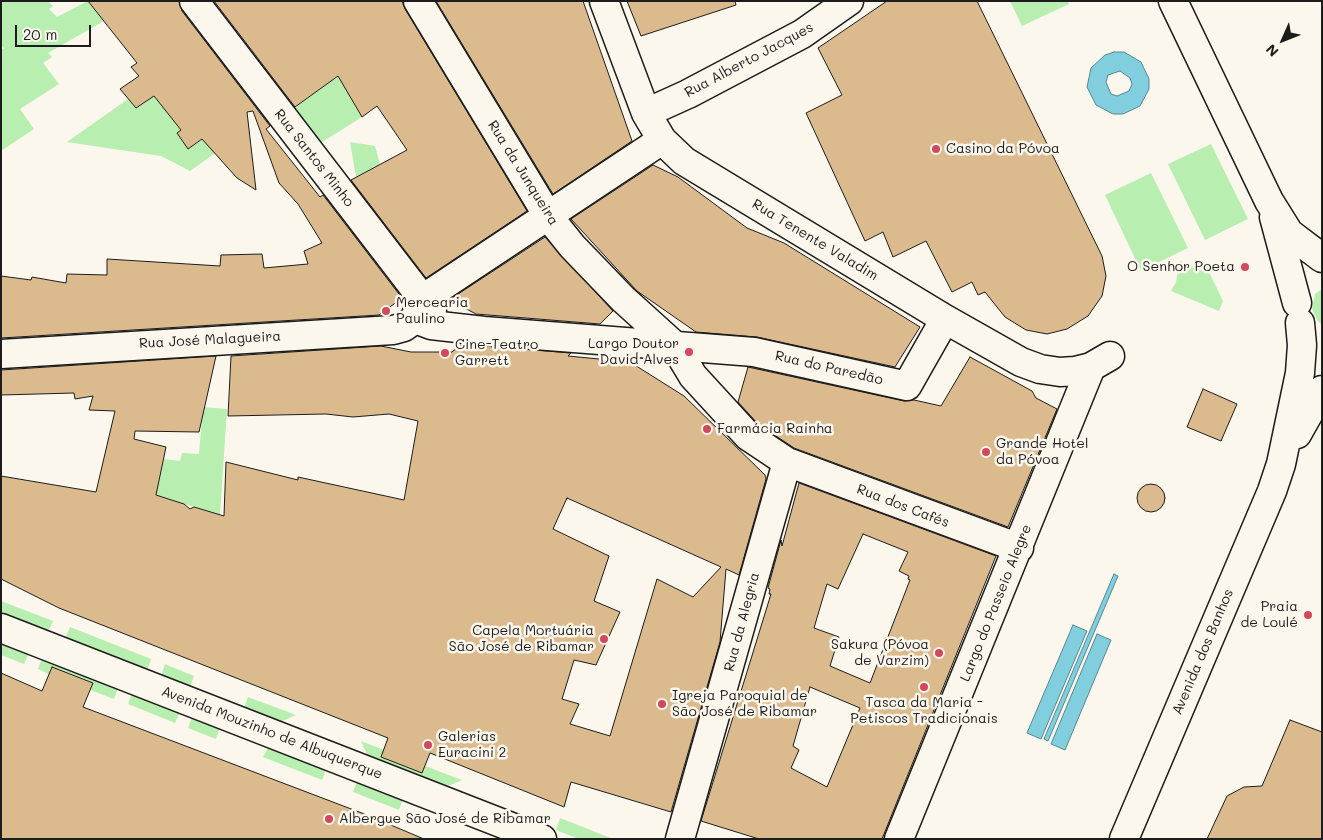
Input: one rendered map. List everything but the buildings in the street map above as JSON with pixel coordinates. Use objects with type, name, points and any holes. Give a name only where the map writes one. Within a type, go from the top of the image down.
[{"type":"street","name":"Rua Santos Minho","points":[[194,1],[416,289],[420,300],[423,322]]},
{"type":"street","name":"Rua da Junqueira","points":[[418,1],[548,216],[572,246],[617,292],[675,346],[693,376],[748,436],[786,462]]},
{"type":"street","name":"Rua Tenente Valadim","points":[[604,1],[646,113],[662,140],[684,161],[945,319],[1021,362],[1040,369],[1060,372],[1100,362]]},
{"type":"street","name":"Rua Alberto Jacques","points":[[646,113],[688,94],[802,34],[849,1]]},
{"type":"street","points":[[1173,1],[1269,201],[1289,233],[1322,258]]},
{"type":"street","points":[[662,140],[433,292],[423,322],[484,331],[606,339],[675,346]]},
{"type":"street","name":"Avenida dos Banhos","points":[[1124,839],[1272,491],[1280,464],[1300,373],[1302,345],[1298,313],[1269,201]]},
{"type":"street","points":[[1322,270],[1311,276],[1304,284],[1298,313],[1307,332],[1322,342]]},
{"type":"street","name":"Rua do Paredão","points":[[675,346],[754,352],[907,386],[945,319]]},
{"type":"street","name":"Rua José Malagueira","points":[[1,354],[393,330],[423,322]]},
{"type":"street","name":"Largo do Passeio Alegre","points":[[900,839],[1019,548],[1036,501],[1100,362]]},
{"type":"street","name":"Avenida dos Banhos","points":[[1280,464],[1322,390]]},
{"type":"street","name":"Rua dos Cafés","points":[[786,462],[1019,548]]},
{"type":"street","name":"Rua da Alegria","points":[[680,839],[786,462]]},
{"type":"street","name":"Avenida Mouzinho de Albuquerque","points":[[1,628],[542,839]]},
{"type":"green space","points":[[1,1],[48,1],[53,6],[49,9],[57,17],[88,1],[104,21],[48,53],[52,57],[43,63],[59,84],[20,109],[34,129],[1,151],[1,49],[5,49],[1,45]]},
{"type":"green space","points":[[1010,1],[1068,1],[1069,4],[1022,26]]},
{"type":"green space","points":[[376,74],[349,95],[362,117],[319,144],[293,109],[335,78]]},
{"type":"green space","points":[[154,96],[162,107],[173,98],[192,123],[177,133],[188,149],[228,122],[238,137],[190,171],[161,156],[67,142],[128,99],[136,108]]},
{"type":"green space","points":[[350,142],[375,146],[380,164],[356,177]]},
{"type":"green space","points":[[1211,144],[1248,219],[1205,240],[1168,164]]},
{"type":"green space","points":[[1151,173],[1188,248],[1141,271],[1105,195]]},
{"type":"green space","points":[[1180,261],[1210,274],[1223,301],[1219,311],[1171,291],[1176,282]]},
{"type":"green space","points":[[1322,289],[1322,325],[1317,320],[1312,308],[1315,294]]},
{"type":"green space","points":[[203,407],[227,409],[220,515],[156,495],[164,459],[180,461],[182,453],[199,454]]},
{"type":"green space","points":[[1,601],[53,621],[48,632],[1,614]]},
{"type":"green space","points":[[70,627],[151,659],[147,671],[65,639]]},
{"type":"green space","points":[[1,642],[29,653],[24,664],[1,655]]},
{"type":"green space","points":[[42,658],[118,688],[114,699],[90,690],[92,683],[52,667],[49,674],[38,669]]},
{"type":"green space","points":[[165,664],[194,676],[190,687],[161,676]]},
{"type":"green space","points":[[132,693],[180,712],[175,723],[128,704]]},
{"type":"green space","points":[[248,697],[296,715],[280,722],[244,708]]},
{"type":"green space","points":[[192,717],[220,727],[216,739],[188,728]]},
{"type":"green space","points":[[361,741],[462,780],[446,787],[368,757]]},
{"type":"green space","points":[[269,746],[326,769],[322,780],[263,757]]},
{"type":"green space","points":[[357,781],[403,799],[399,810],[353,792]]},
{"type":"green space","points":[[560,818],[613,839],[579,839],[556,830]]},
{"type":"water","points":[[1114,52],[1124,52],[1141,62],[1149,79],[1149,89],[1140,106],[1123,114],[1113,114],[1096,105],[1087,87],[1091,68],[1105,55]],"holes":[[[1120,71],[1130,78],[1132,84],[1129,91],[1117,96],[1111,94],[1106,82],[1108,75]]]},
{"type":"water","points":[[1114,574],[1118,576],[1048,741],[1044,739]]},
{"type":"water","points":[[1073,625],[1087,631],[1041,739],[1027,733]]},
{"type":"water","points":[[1097,634],[1111,640],[1065,750],[1051,744]]},
{"type":"place","name":"Casino da Póvoa","points":[[936,149]]},
{"type":"place","name":"O Senhor Poeta","points":[[1245,267]]},
{"type":"place","name":"Mercearia Paulino","points":[[386,311]]},
{"type":"place","name":"Largo Doutor David Alves","points":[[689,352]]},
{"type":"place","name":"Cine-Teatro Garrett","points":[[445,353]]},
{"type":"place","name":"Farmácia Rainha","points":[[707,429]]},
{"type":"place","name":"Grande Hotel da Póvoa","points":[[986,452]]},
{"type":"place","name":"Praia de Loulé","points":[[1308,615]]},
{"type":"place","name":"Capela Mortuária São José de Ribamar","points":[[604,639]]},
{"type":"place","name":"Sakura (Póvoa de Varzim)","points":[[939,653]]},
{"type":"place","name":"Tasca da Maria - Petiscos Tradicionais","points":[[924,687]]},
{"type":"place","name":"Igreja Paroquial de São José de Ribamar","points":[[662,704]]},
{"type":"place","name":"Galerias Euracini 2","points":[[428,745]]},
{"type":"place","name":"Albergue São José de Ribamar","points":[[329,819]]}]
